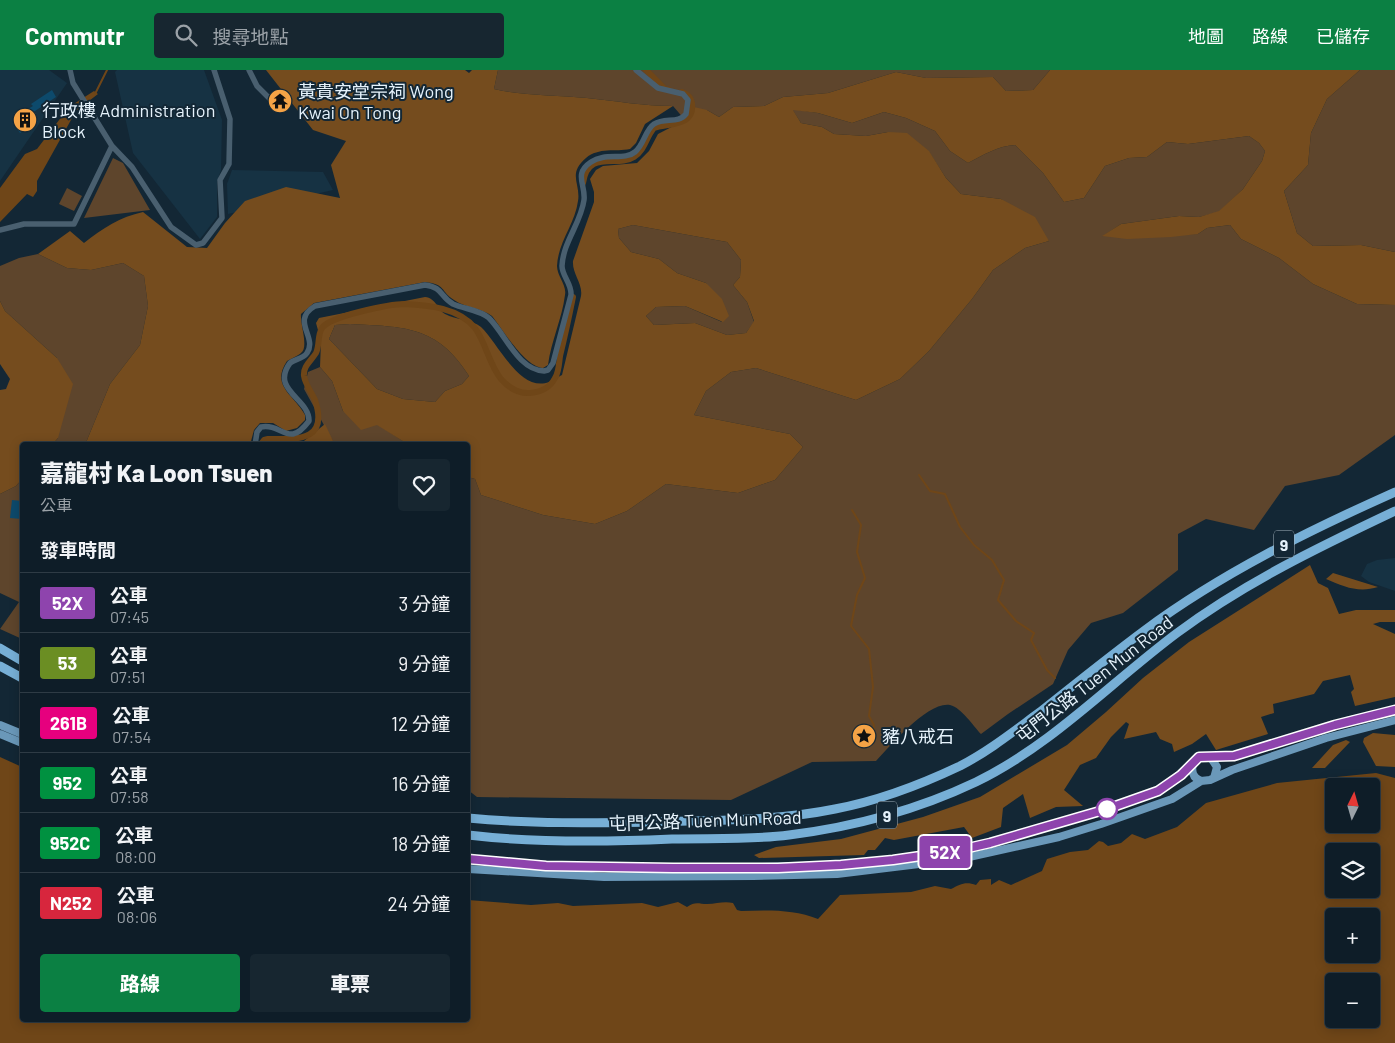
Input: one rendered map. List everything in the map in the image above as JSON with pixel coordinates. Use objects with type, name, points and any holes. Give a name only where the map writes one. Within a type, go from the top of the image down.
[{"type":"highway","name":"屯門公路 Tuen Mun Road","points":[[470,818],[624,823],[785,816],[834,810],[877,799],[914,786],[961,765],[1000,743],[1147,629],[1229,575],[1280,546],[1395,492]]},
{"type":"highway","name":"屯門公路 Tuen Mun Road","points":[[470,835],[563,840],[775,836],[842,827],[881,817],[932,800],[976,782],[1026,753],[1075,717],[1176,634],[1241,590],[1294,559],[1395,511]]},
{"type":"highway","points":[[0,648],[20,660]]},
{"type":"highway","points":[[0,666],[20,677]]},
{"type":"main road","points":[[1141,797],[1158,791],[1169,784],[1203,756],[1211,758],[1234,756],[1347,722],[1395,710]]},
{"type":"main road","points":[[1193,764],[1192,772],[1194,776],[1206,782],[1326,738],[1395,720]]},
{"type":"main road","points":[[0,725],[20,733]]},
{"type":"main road","points":[[0,734],[20,742]]},
{"type":"main road","points":[[1211,758],[1217,767],[1214,778]]},
{"type":"main road","points":[[470,868],[604,877],[753,876],[862,871],[960,859],[1059,837],[1172,799],[1201,781]]},
{"type":"main road","points":[[470,859],[546,866],[753,868],[841,865],[966,849]]},
{"type":"street","points":[[70,70],[73,82],[112,146],[132,167],[171,227],[196,245],[203,243],[222,218],[220,180],[229,164],[230,119],[214,70]]},
{"type":"street","points":[[249,70],[257,86],[270,99]]},
{"type":"street","points":[[255,442],[257,432],[262,427],[274,427],[290,435],[300,430],[309,421],[307,410],[288,390],[286,372],[290,363],[303,357],[309,350],[304,320],[307,312],[315,306],[425,285],[434,286],[452,303],[489,318],[522,361],[531,368],[544,371],[550,368],[553,363],[571,292],[563,272],[563,260],[565,248],[584,201],[580,178],[583,170],[589,163],[600,157],[632,154],[640,146],[654,124],[680,119],[686,114],[688,100],[683,94],[658,88],[636,70]]},
{"type":"street","points":[[0,230],[24,224],[74,224],[112,146]]},
{"type":"shaded area","points":[[0,70],[49,70],[67,83],[0,181]]},
{"type":"shaded area","points":[[117,70],[204,70],[222,120],[221,170],[217,182],[217,217],[200,239],[133,153],[115,72]]},
{"type":"shaded area","points":[[266,70],[465,70],[469,73],[472,70],[498,70],[494,89],[528,94],[673,106],[645,124],[636,143],[630,149],[596,152],[586,158],[577,169],[578,201],[574,217],[560,249],[557,266],[565,291],[564,304],[548,365],[543,368],[536,366],[522,355],[492,316],[459,303],[450,297],[440,286],[425,282],[314,303],[301,314],[303,350],[287,361],[282,370],[281,377],[286,390],[305,415],[305,420],[297,428],[286,431],[273,423],[260,423],[254,430],[251,442],[86,442],[110,384],[140,345],[148,306],[144,276],[123,263],[91,270],[67,268],[38,254],[70,231],[84,243],[112,224],[143,212],[187,247],[207,248],[225,223],[245,201],[286,187],[340,198],[331,165],[346,141],[313,130]]},
{"type":"shaded area","points":[[498,70],[1050,70],[1033,90],[1006,91],[993,77],[926,78],[896,72],[828,93],[783,97],[764,106],[733,107],[719,117],[707,110],[685,120],[673,106],[528,94],[494,89]]},
{"type":"shaded area","points":[[1050,70],[1360,70],[1327,99],[1311,133],[1308,165],[1284,191],[1297,233],[1313,246],[1361,245],[1395,252],[1395,305],[1357,304],[1313,284],[1279,258],[1241,239],[1230,225],[1207,228],[1198,234],[1171,237],[1127,239],[1102,236],[1121,224],[1179,216],[1199,217],[1219,211],[1243,189],[1262,161],[1265,151],[1259,143],[1249,136],[1188,144],[1167,142],[1147,157],[1129,158],[1105,166],[1084,198],[1064,202],[1043,173],[1015,145],[997,149],[968,163],[950,151],[935,131],[906,118],[884,112],[852,123],[818,113],[793,110],[801,123],[822,127],[834,134],[866,136],[888,132],[907,133],[929,151],[946,178],[961,194],[1001,199],[1035,217],[1049,241],[1025,248],[993,270],[972,299],[929,351],[900,379],[856,400],[756,368],[731,372],[706,391],[694,415],[790,434],[803,447],[775,480],[738,493],[666,484],[627,511],[595,524],[543,515],[481,495],[475,479],[470,478],[470,442],[404,442],[377,425],[361,430],[343,411],[332,381],[320,367],[321,341],[316,323],[319,318],[425,297],[432,299],[445,314],[473,322],[481,327],[510,365],[529,380],[538,383],[549,382],[562,375],[581,296],[573,261],[594,202],[594,192],[590,179],[596,170],[603,166],[637,163],[649,151],[658,134],[685,120],[694,107],[707,110],[719,117],[733,107],[764,106],[783,97],[828,93],[896,72],[926,78],[993,77],[1006,91],[1033,90]],"holes":[[[633,225],[727,242],[741,260],[740,277],[733,285],[747,302],[754,321],[746,333],[727,335],[695,323],[654,325],[646,316],[656,307],[685,306],[723,322],[729,316],[722,299],[706,283],[677,273],[659,259],[631,252],[619,238],[618,229]],[[335,325],[403,328],[432,338],[457,359],[469,376],[462,384],[445,391],[435,402],[403,399],[377,389],[329,339]]]},
{"type":"shaded area","points":[[1360,70],[1395,70],[1395,252],[1361,245],[1313,246],[1297,233],[1284,191],[1308,165],[1311,133],[1327,99]]},
{"type":"shaded area","points":[[94,91],[98,94],[76,111],[37,181],[37,191],[33,197],[27,194],[0,222],[0,188],[25,154],[37,149],[69,107]]},
{"type":"shaded area","points":[[792,109],[818,113],[852,123],[884,112],[906,118],[935,131],[950,151],[968,163],[997,149],[1015,145],[1043,173],[1064,202],[1084,198],[1105,166],[1129,158],[1147,157],[1167,142],[1188,144],[1249,136],[1259,143],[1265,151],[1262,161],[1243,189],[1219,212],[1199,217],[1179,216],[1121,224],[1103,236],[1198,234],[1207,228],[1230,225],[1241,239],[1279,258],[1313,284],[1357,304],[1395,305],[1395,435],[1339,475],[1285,486],[1254,530],[1206,519],[1178,534],[1178,570],[1123,613],[1091,623],[1068,650],[1053,684],[981,734],[959,710],[950,705],[941,706],[931,710],[910,726],[876,761],[812,762],[731,800],[477,797],[470,792],[470,478],[475,479],[481,495],[543,515],[595,524],[627,511],[666,484],[738,493],[775,480],[803,447],[790,434],[694,415],[706,391],[731,372],[756,368],[856,400],[900,379],[929,351],[972,299],[993,270],[1025,248],[1049,241],[1001,199],[961,194],[946,178],[929,152],[888,132],[866,136],[834,134],[822,127],[801,123]]},
{"type":"shaded area","points":[[113,158],[123,163],[150,210],[84,218]]},
{"type":"shaded area","points":[[232,170],[323,172],[333,190],[228,214],[227,184]]},
{"type":"shaded area","points":[[67,188],[82,196],[74,211],[59,204]]},
{"type":"shaded area","points":[[633,225],[727,242],[741,260],[740,277],[733,285],[747,302],[754,322],[746,333],[727,335],[695,323],[654,325],[646,316],[656,307],[685,306],[722,322],[706,283],[677,273],[659,259],[631,252],[619,238],[618,229]]},
{"type":"shaded area","points":[[38,254],[67,268],[91,270],[123,263],[144,276],[148,306],[140,345],[110,384],[86,442],[55,442],[58,438],[57,358],[5,311],[0,301],[0,266],[19,258]]},
{"type":"shaded area","points":[[0,301],[5,311],[57,358],[73,384],[58,438],[55,442],[20,442],[20,481],[16,486],[0,494],[0,390],[6,389],[10,379],[0,364]]},
{"type":"shaded area","points":[[350,324],[403,328],[432,338],[457,359],[469,376],[462,384],[445,391],[435,402],[403,399],[377,389],[329,339],[335,325]]},
{"type":"shaded area","points":[[320,367],[332,381],[343,411],[377,424],[404,442],[333,442],[304,389],[308,372]]},
{"type":"shaded area","points":[[325,424],[334,442],[303,442]]},
{"type":"shaded area","points":[[20,481],[20,638],[0,629],[19,602],[0,593],[0,494],[16,486]]},
{"type":"shaded area","points":[[1395,558],[1395,591],[1369,582],[1361,576],[1367,564],[1377,560]]},
{"type":"shaded area","points":[[1310,565],[1318,583],[1328,588],[1339,614],[1356,610],[1395,610],[1395,622],[1373,624],[1395,634],[1395,697],[1355,706],[1351,692],[1354,689],[1350,675],[1323,681],[1314,694],[1273,704],[1274,713],[1261,717],[1268,734],[1216,750],[1206,734],[1192,744],[1174,752],[1172,744],[1160,739],[1156,732],[1124,739],[1129,724],[1126,722],[1111,737],[1096,758],[1080,765],[1064,790],[1083,806],[1056,807],[1030,818],[1023,794],[1003,808],[1001,827],[972,838],[964,827],[894,840],[885,838],[875,850],[868,850],[864,855],[759,858],[754,855],[776,847],[841,839],[923,817],[980,797],[1067,745],[1143,678],[1189,642]]},
{"type":"shaded area","points":[[1333,573],[1378,587],[1358,589],[1345,587],[1326,579]]},
{"type":"shaded area","points":[[1373,733],[1395,735],[1395,767],[1376,766],[1363,742],[1364,738]]},
{"type":"shaded area","points":[[1346,740],[1350,742],[1325,768],[1312,768],[1333,745]]},
{"type":"shaded area","points":[[0,757],[20,766],[20,1022],[470,1022],[470,900],[531,905],[558,903],[573,906],[642,903],[658,907],[678,902],[687,907],[695,903],[729,902],[733,903],[737,910],[741,911],[770,910],[800,913],[818,919],[840,895],[911,892],[935,886],[951,889],[969,883],[976,885],[980,880],[991,879],[991,885],[999,880],[1011,885],[1042,871],[1047,859],[1070,852],[1088,850],[1099,841],[1108,846],[1121,843],[1132,834],[1145,839],[1177,827],[1206,803],[1277,783],[1325,778],[1325,833],[1380,833],[1380,778],[1326,778],[1376,773],[1395,778],[1395,1043],[0,1043]]},
{"type":"building","points":[[52,90],[56,97],[32,113],[38,122],[20,133],[14,124],[15,117],[33,106],[31,104]]},
{"type":"building","points":[[12,500],[20,501],[20,519],[10,518]]},
{"type":"waterway","points":[[95,94],[107,70]]},
{"type":"waterway","points":[[646,70],[665,89],[669,90]]},
{"type":"waterway","points":[[583,183],[586,173],[591,166],[604,161],[620,161],[634,157],[641,151],[654,128],[685,120],[692,111],[692,103],[689,96],[682,92]]},
{"type":"waterway","points":[[262,442],[268,439],[299,438],[314,431],[318,424],[318,414],[315,400],[307,385],[304,372],[306,366],[316,353],[322,328],[336,319],[374,308],[405,304],[423,305],[452,312],[461,316],[475,328],[493,367],[501,379],[511,388],[530,393],[538,392],[548,387],[556,376],[573,297]]},
{"type":"waterway","points":[[919,475],[930,491],[945,494],[960,527],[974,545],[992,560],[1004,580],[998,600],[1016,621],[1034,633],[1031,640],[1047,670],[1055,678]]},
{"type":"waterway","points":[[852,510],[861,525],[857,552],[865,578],[857,595],[851,626],[869,649],[873,687],[869,716],[874,725],[873,740]]},
{"type":"tunnel","points":[[966,849],[1048,827],[1141,797]]},
{"type":"bus line","name":"52X","points":[[470,859],[546,866],[778,868],[841,865],[955,851],[1048,827],[1158,791],[1181,775],[1199,757],[1234,756],[1335,725],[1395,710]]},
{"type":"place","name":"黃貴安堂宗祠 Wong Kwai On Tong","points":[[280,101]]},
{"type":"place","name":"行政樓 Administration Block","points":[[25,120]]},
{"type":"place","name":"豬八戒石","points":[[864,736]]}]
